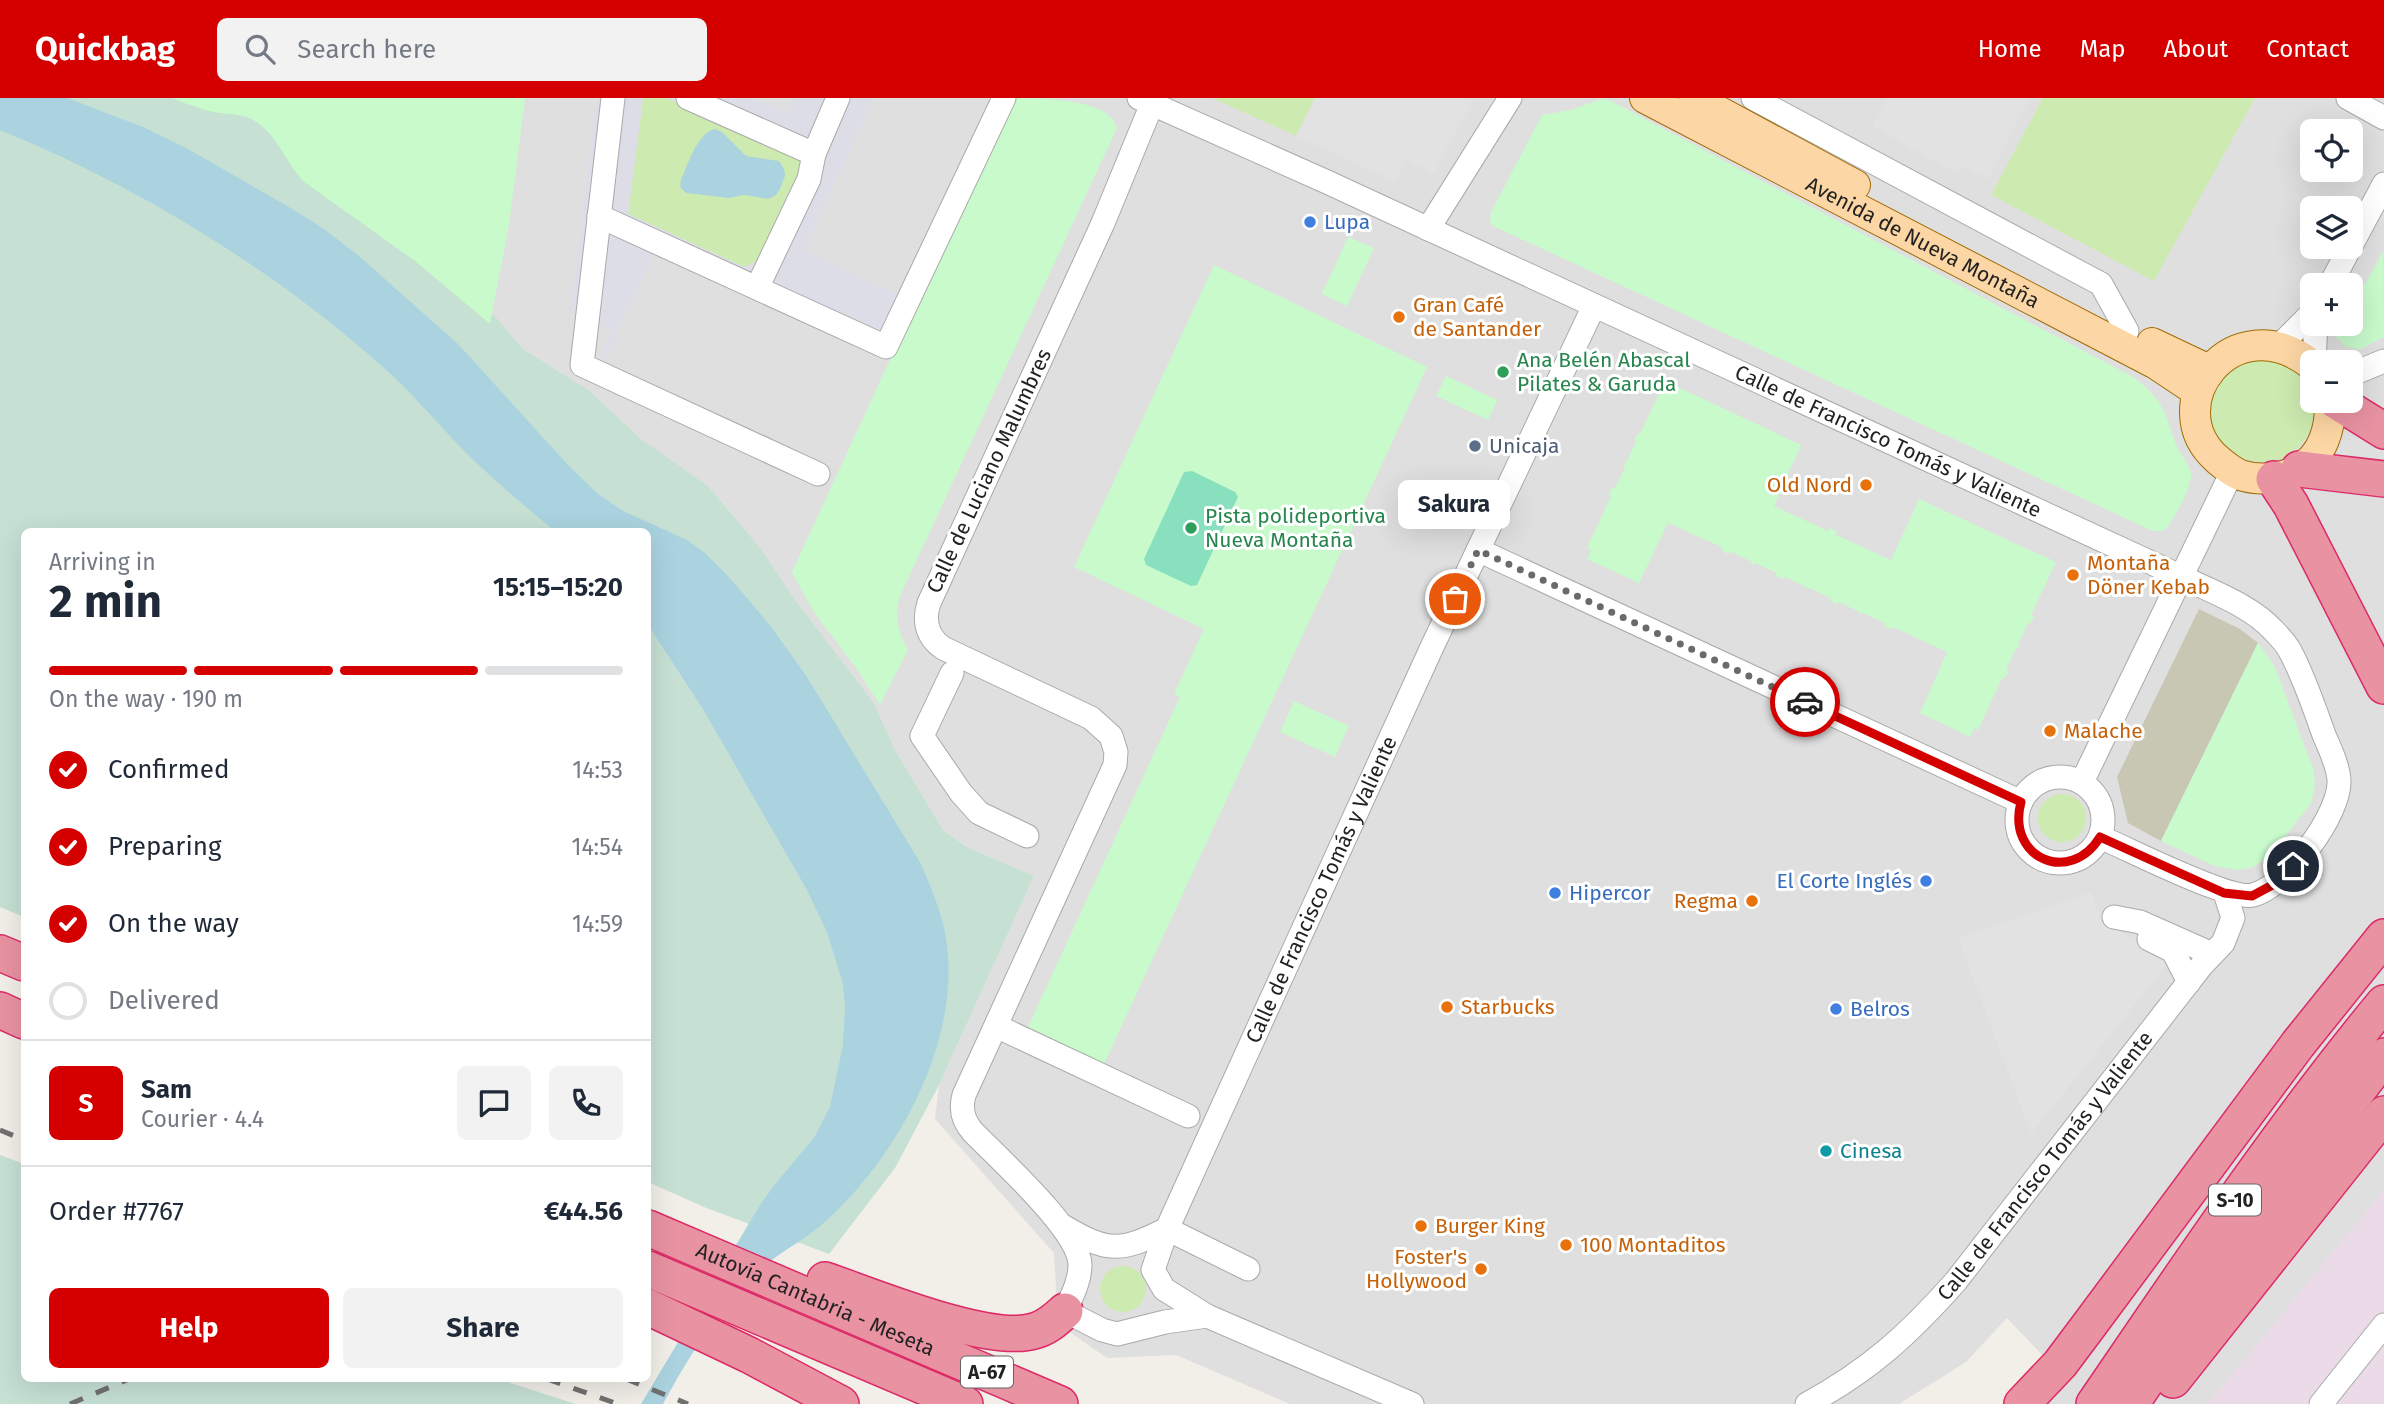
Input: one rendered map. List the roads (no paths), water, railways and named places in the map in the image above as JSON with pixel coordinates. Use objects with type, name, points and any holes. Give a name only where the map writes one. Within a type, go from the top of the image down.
[{"type":"highway","points":[[2355,413],[2384,431]]},
{"type":"highway","points":[[2384,479],[2286,474],[2291,505],[2384,686]]},
{"type":"highway","points":[[2022,1404],[2074,1346],[2298,1044],[2384,937]]},
{"type":"highway","points":[[0,953],[21,962]]},
{"type":"highway","points":[[0,993],[21,1003]]},
{"type":"highway","name":"S-10","points":[[2094,1404],[2297,1113],[2384,1003]]},
{"type":"highway","points":[[0,1010],[21,1020]]},
{"type":"highway","name":"S-10","points":[[2131,1404],[2218,1275],[2384,1056]]},
{"type":"highway","points":[[2154,1404],[2384,1114]]},
{"type":"highway","points":[[2281,1246],[2384,1133]]},
{"type":"highway","points":[[2070,1404],[2226,1141]]},
{"type":"highway","points":[[651,1216],[686,1236],[781,1274],[989,1331],[1019,1334],[1034,1332],[1053,1322],[1065,1311]]},
{"type":"highway","name":"Autovía Cantabria - Meseta","points":[[651,1229],[686,1236]]},
{"type":"highway","name":"Autovía Cantabria - Meseta","points":[[651,1270],[965,1404]]},
{"type":"highway","name":"Autovía Cantabria - Meseta","points":[[781,1274],[1060,1404]]},
{"type":"highway","points":[[651,1308],[749,1355],[841,1404]]},
{"type":"main road","name":"Avenida de Nueva Montaña","points":[[1644,98],[2155,364],[2203,381]]},
{"type":"main road","name":"Avenida de Nueva Montaña","points":[[1709,100],[2127,331],[2203,381]]},
{"type":"main road","points":[[2300,355],[2259,344],[2234,350],[2203,381],[2195,408],[2198,432],[2208,451],[2232,472],[2249,478],[2286,474],[2316,454],[2324,442],[2330,413]]},
{"type":"street","points":[[613,98],[582,365],[818,474]]},
{"type":"street","points":[[688,98],[814,154]]},
{"type":"street","points":[[757,288],[810,179],[814,154],[838,98]]},
{"type":"street","points":[[600,216],[886,347],[1003,98]]},
{"type":"street","points":[[1428,229],[1510,98]]},
{"type":"street","points":[[1753,98],[2101,284],[2127,331]]},
{"type":"street","points":[[2348,98],[2384,118]]},
{"type":"street","name":"Calle de Francisco Tomás y Valiente","points":[[1146,101],[2249,610],[2272,628],[2289,649],[2324,733],[2339,781],[2333,807],[2307,850],[2278,882],[2252,896],[2224,893],[2100,837]]},
{"type":"street","name":"Calle de Luciano Malumbres","points":[[1065,1311],[1078,1279],[1078,1252],[1061,1224],[973,1132],[963,1116],[962,1105],[964,1095],[1115,765],[1116,752],[1111,736],[1091,718],[950,652],[937,643],[927,628],[926,615],[1097,235],[1146,101]]},
{"type":"street","points":[[2336,273],[2384,184]]},
{"type":"street","name":"Calle de Francisco Tomás y Valiente","points":[[1207,1316],[1164,1289],[1157,1279],[1153,1270],[1167,1229],[1478,550],[1594,306]]},
{"type":"street","points":[[2278,347],[2300,325]]},
{"type":"street","points":[[2363,370],[2384,361]]},
{"type":"street","points":[[2082,782],[2232,472]]},
{"type":"street","points":[[1478,550],[2021,802]]},
{"type":"street","points":[[952,673],[922,736],[961,793],[979,813],[1027,836]]},
{"type":"street","points":[[2063,776],[2082,782],[2101,804],[2103,826],[2100,837],[2093,849],[2070,862],[2056,863],[2043,859],[2032,852],[2018,829],[2017,815],[2021,802],[2031,788],[2045,779],[2063,776]]},
{"type":"street","name":"Calle de Francisco Tomás y Valiente","points":[[1807,1404],[1877,1360],[1918,1324],[1964,1272],[2189,982],[2223,943],[2233,918],[2224,893]]},
{"type":"street","points":[[2189,982],[2173,951],[2114,917],[2140,922],[2212,954]]},
{"type":"street","points":[[996,1026],[1188,1116]]},
{"type":"street","name":"Calle de Luciano Malumbres","points":[[1061,1224],[1088,1241],[1111,1247],[1135,1245],[1167,1229]]},
{"type":"street","points":[[1167,1229],[1248,1269]]},
{"type":"street","points":[[1065,1311],[1102,1330],[1117,1334],[1165,1322],[1207,1316],[1412,1404]]},
{"type":"street","points":[[2321,1404],[2384,1325]]},
{"type":"water","points":[[0,98],[67,98],[143,127],[188,149],[289,207],[359,256],[459,345],[568,465],[598,494],[623,511],[687,540],[705,553],[728,576],[770,625],[807,677],[921,864],[936,900],[944,929],[948,977],[944,1016],[934,1055],[919,1093],[878,1163],[853,1194],[817,1229],[759,1270],[725,1307],[692,1354],[663,1404],[641,1404],[760,1205],[814,1138],[830,1107],[843,1045],[845,1007],[843,984],[827,932],[807,890],[703,709],[651,630],[651,528],[551,528],[468,455],[375,360],[289,291],[197,230],[149,202],[0,130]]},
{"type":"water","points":[[715,129],[722,132],[746,156],[779,161],[785,176],[776,195],[769,199],[744,195],[729,198],[686,193],[680,187],[698,143],[703,136]]},
{"type":"railway","points":[[0,1130],[21,1139]]},
{"type":"railway","points":[[70,1404],[122,1382]]},
{"type":"railway","points":[[556,1382],[618,1404]]},
{"type":"railway","points":[[633,1382],[688,1404]]},
{"type":"place","name":"Lupa","points":[[1310,222]]},
{"type":"place","name":"Gran Café de Santander","points":[[1399,317]]},
{"type":"place","name":"Ana Belén Abascal Pilates & Garuda","points":[[1503,372]]},
{"type":"place","name":"Unicaja","points":[[1475,446]]},
{"type":"place","name":"Old Nord","points":[[1866,485]]},
{"type":"place","name":"Pista polideportiva Nueva Montaña","points":[[1191,528]]},
{"type":"place","name":"Montaña Döner Kebab","points":[[2073,575]]},
{"type":"place","name":"Sakura","points":[[1455,599]]},
{"type":"place","name":"Malache","points":[[2050,731]]},
{"type":"place","name":"El Corte Inglés","points":[[1926,881]]},
{"type":"place","name":"Hipercor","points":[[1555,893]]},
{"type":"place","name":"Regma","points":[[1752,901]]},
{"type":"place","name":"Starbucks","points":[[1447,1007]]},
{"type":"place","name":"Belros","points":[[1836,1009]]},
{"type":"place","name":"Cinesa","points":[[1826,1151]]},
{"type":"place","name":"Burger King","points":[[1421,1226]]},
{"type":"place","name":"100 Montaditos","points":[[1566,1245]]},
{"type":"place","name":"Foster's Hollywood","points":[[1481,1269]]}]
